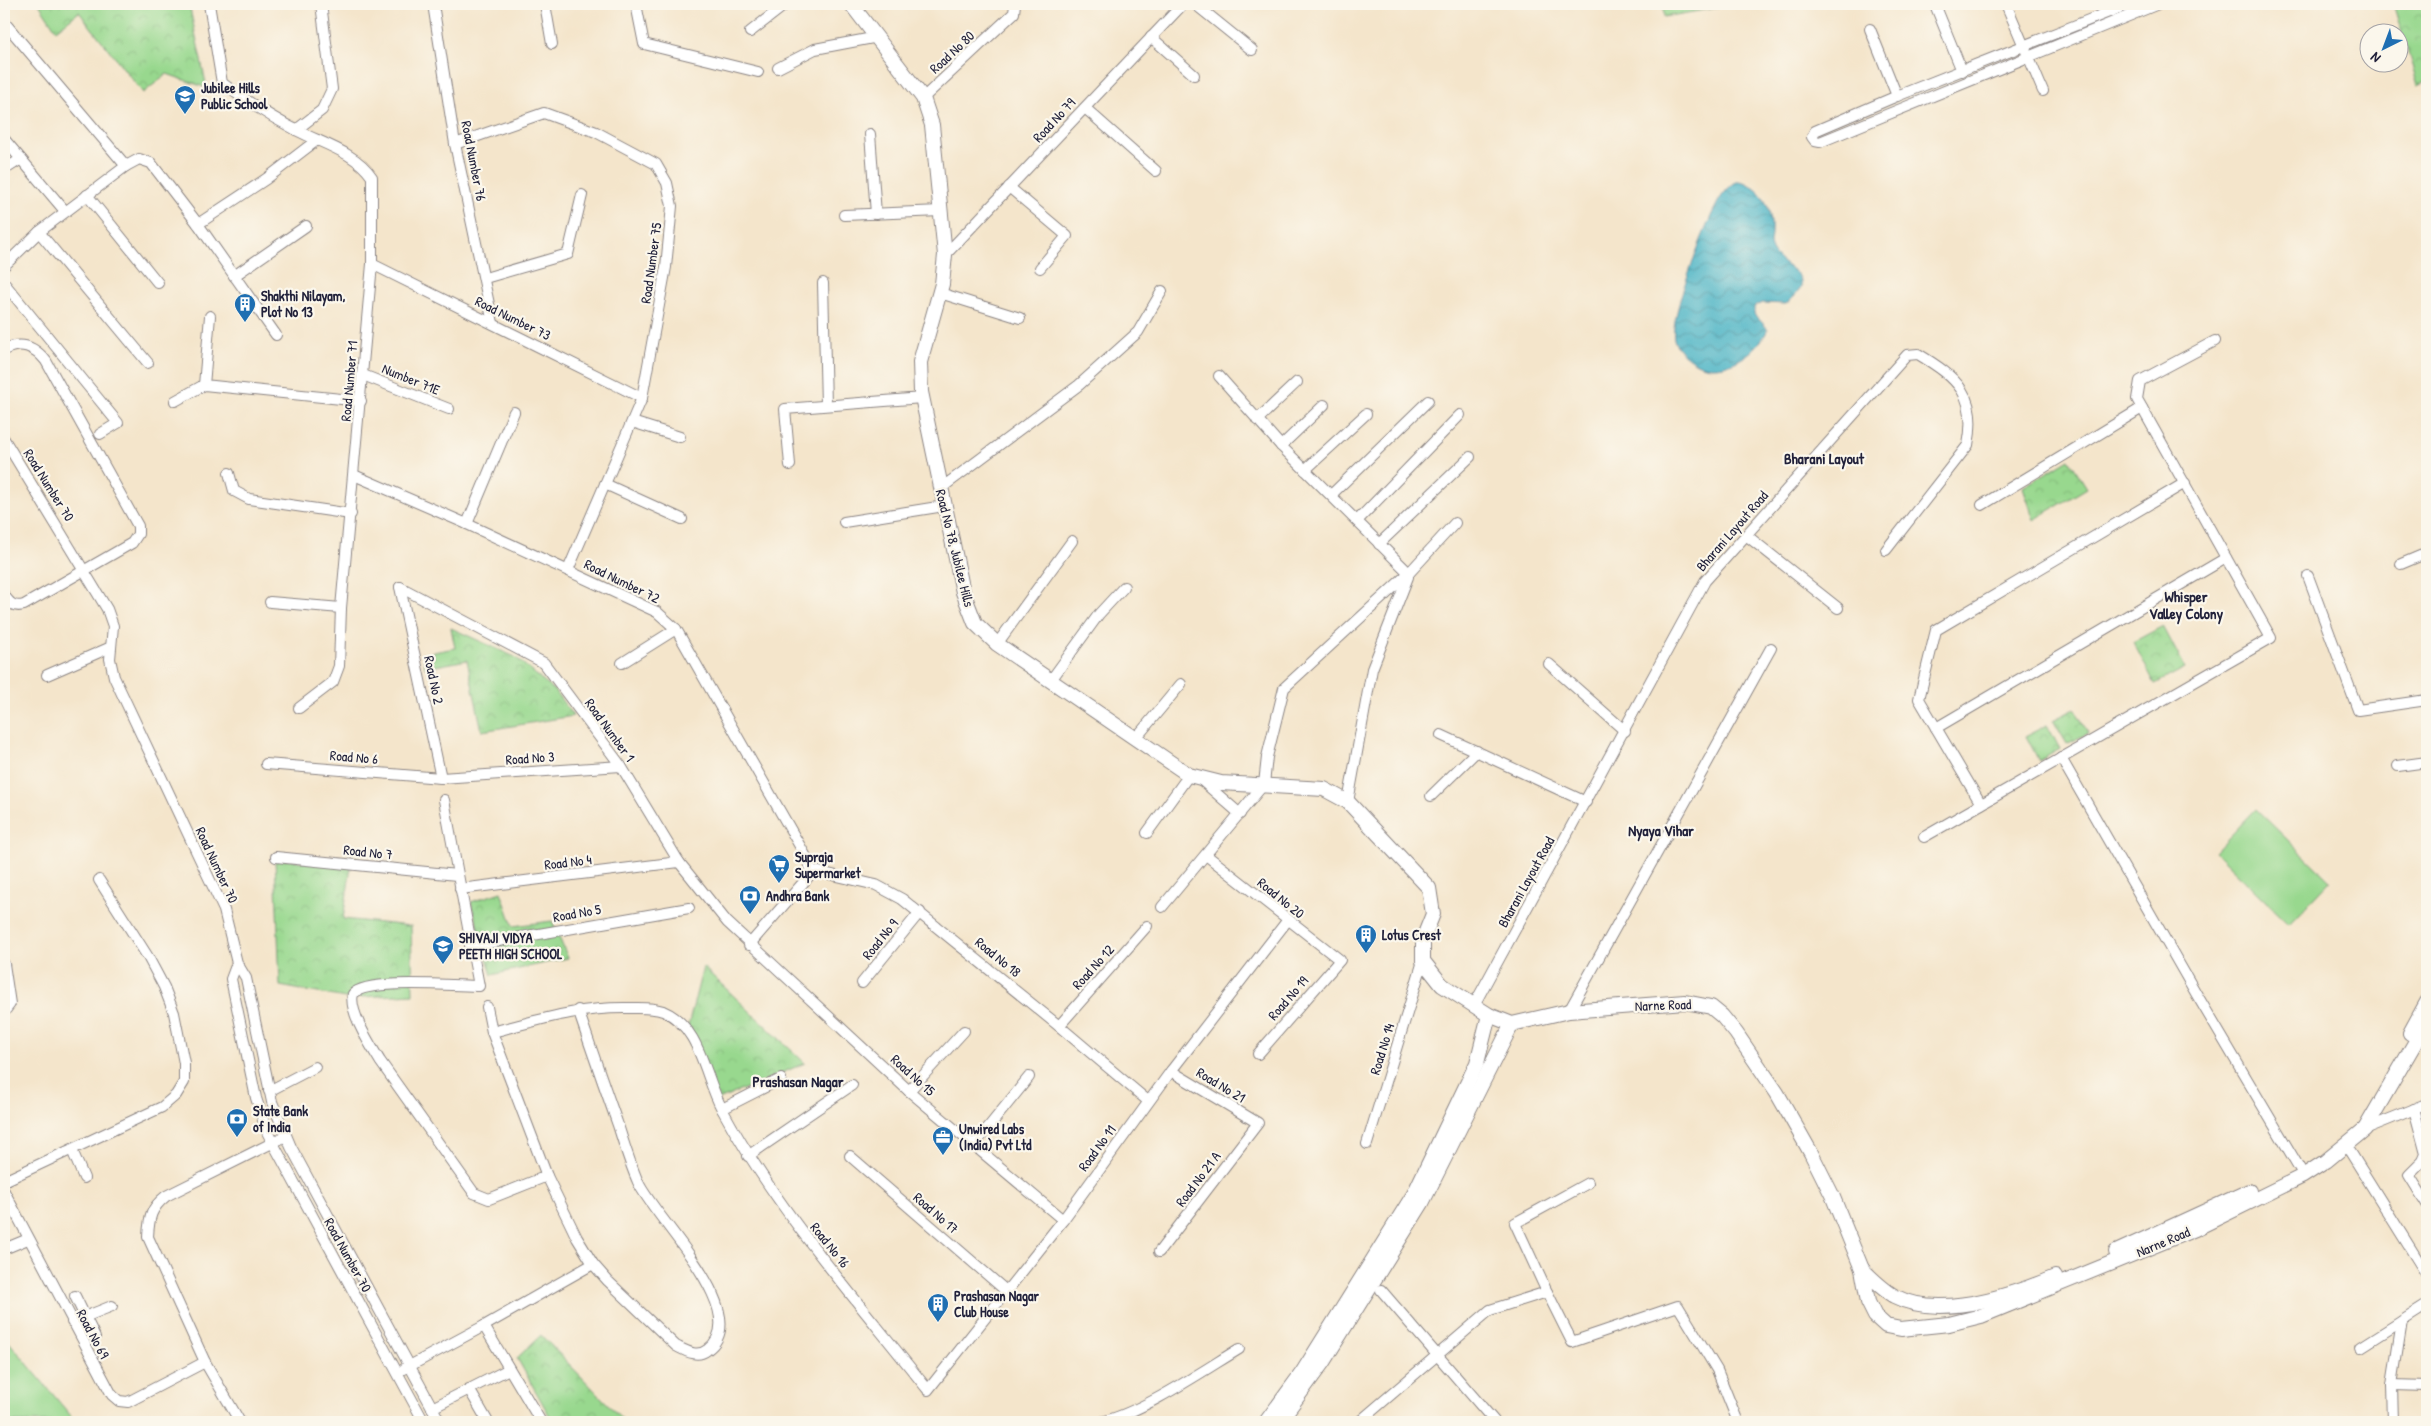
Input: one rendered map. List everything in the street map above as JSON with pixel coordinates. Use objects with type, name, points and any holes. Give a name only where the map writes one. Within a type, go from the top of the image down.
[{"type":"main road","name":"Road No 78, Jubilee Hills","points":[[851,4],[924,98],[932,125],[946,255],[940,293],[920,362],[922,398],[963,592],[975,623],[997,644],[1194,777],[1221,783],[1264,784],[1324,789],[1348,802],[1429,888],[1433,914],[1423,939],[1422,961]]},
{"type":"main road","points":[[1279,1422],[1323,1362],[1422,1202],[1512,1024],[1489,1015],[1442,985],[1422,961]]},
{"type":"main road","name":"Narne Road","points":[[1512,1024],[1569,1011],[1685,1002],[1711,1007],[1722,1016],[1778,1094],[1811,1153],[1832,1195],[1862,1269],[1868,1302],[1874,1316],[1886,1326],[1915,1329],[1973,1318],[2044,1292],[2195,1228],[2304,1176],[2346,1145],[2365,1128],[2427,1022]]},
{"type":"main road","name":"Narne Road","points":[[1862,1269],[1883,1289],[1906,1301],[1924,1306],[1941,1306],[1979,1301],[2042,1283],[2300,1169],[2338,1143],[2357,1124],[2427,1002]]},
{"type":"main road","points":[[1266,1422],[1302,1374],[1414,1194],[1477,1063],[1489,1015]]},
{"type":"street","name":"Road Number 71","points":[[209,4],[222,83],[240,97],[296,130],[355,158],[365,166],[372,177],[372,264],[341,608],[337,673],[333,682],[299,708]]},
{"type":"street","points":[[296,130],[322,110],[332,88],[321,4]]},
{"type":"street","name":"Road Number 76","points":[[433,4],[455,144],[485,278],[493,323]]},
{"type":"street","points":[[545,4],[552,44]]},
{"type":"street","points":[[636,4],[644,44],[758,72]]},
{"type":"street","points":[[750,32],[786,4]]},
{"type":"street","name":"Road No 80","points":[[924,98],[1014,13],[1015,4]]},
{"type":"street","name":"Road No 79","points":[[946,255],[1183,4]]},
{"type":"street","points":[[1196,4],[1252,50]]},
{"type":"street","points":[[2006,4],[2043,91]]},
{"type":"street","points":[[2129,4],[1897,96],[1815,131],[1812,137],[1815,141],[1820,142],[2158,4]]},
{"type":"street","points":[[1936,7],[1962,71]]},
{"type":"street","points":[[6,28],[126,166]]},
{"type":"street","points":[[1870,29],[1897,96]]},
{"type":"street","points":[[778,68],[815,49],[878,37]]},
{"type":"street","points":[[1152,37],[1194,75]]},
{"type":"street","points":[[1085,108],[1156,171]]},
{"type":"street","name":"Road Number 75","points":[[455,144],[544,113],[596,132],[656,164],[667,183],[672,206],[666,267],[642,398],[568,570]]},
{"type":"street","points":[[870,134],[876,214]]},
{"type":"street","points":[[4,139],[65,211]]},
{"type":"street","points":[[198,224],[266,179],[317,140]]},
{"type":"street","points":[[4,170],[21,158]]},
{"type":"street","points":[[4,266],[39,232],[65,211],[138,159],[151,163],[198,224],[276,335]]},
{"type":"street","points":[[1009,187],[1067,236],[1040,268]]},
{"type":"street","points":[[485,278],[568,254],[582,194]]},
{"type":"street","points":[[87,195],[158,283]]},
{"type":"street","points":[[844,216],[941,211]]},
{"type":"street","points":[[234,276],[306,226]]},
{"type":"street","points":[[39,232],[148,363]]},
{"type":"street","name":"Road Number 73","points":[[372,264],[642,398]]},
{"type":"street","points":[[4,283],[118,423],[100,434]]},
{"type":"street","points":[[823,283],[826,405]]},
{"type":"street","points":[[940,490],[1079,385],[1138,332],[1162,291]]},
{"type":"street","points":[[940,293],[1020,318]]},
{"type":"street","points":[[204,386],[210,316]]},
{"type":"street","points":[[1924,837],[2270,638],[2137,398],[2140,381],[2215,341]]},
{"type":"street","points":[[4,350],[17,345],[28,346],[38,351],[46,361],[138,526],[138,534],[132,543],[24,605],[18,607],[11,605],[4,595]]},
{"type":"street","name":"Bharani Layout Road","points":[[1474,1005],[1625,731],[1705,581],[1908,355],[1918,354],[1947,372],[1970,403],[1972,424],[1968,445],[1886,550]]},
{"type":"street","name":"Number 71E","points":[[363,375],[449,409]]},
{"type":"street","points":[[1219,376],[1281,446],[1409,573]]},
{"type":"street","points":[[1257,420],[1298,382]]},
{"type":"street","points":[[175,401],[204,386],[361,401]]},
{"type":"street","points":[[790,465],[785,409],[922,398]]},
{"type":"street","points":[[1331,495],[1428,401]]},
{"type":"street","points":[[1281,446],[1324,405]]},
{"type":"street","points":[[1982,505],[2142,408]]},
{"type":"street","points":[[467,524],[514,412]]},
{"type":"street","points":[[1305,470],[1366,414]]},
{"type":"street","points":[[1357,520],[1460,416]]},
{"type":"street","points":[[632,422],[680,438]]},
{"type":"street","name":"Road Number 70","points":[[5,442],[85,570],[110,618],[113,626],[110,667],[224,910],[237,963],[231,979],[256,1098],[272,1143],[424,1422]]},
{"type":"street","points":[[1379,544],[1470,456]]},
{"type":"street","points":[[230,473],[234,491],[249,500],[350,514]]},
{"type":"street","name":"Road Number 72","points":[[354,475],[467,524],[657,612],[676,629],[809,862],[811,870]]},
{"type":"street","points":[[1981,804],[1919,699],[1936,630],[2185,483]]},
{"type":"street","points":[[605,484],[682,519]]},
{"type":"street","points":[[844,522],[944,506]]},
{"type":"street","points":[[1162,907],[1264,784],[1267,757],[1284,688],[1409,573],[1455,522]]},
{"type":"street","points":[[1746,535],[1838,608]]},
{"type":"street","points":[[997,644],[1072,541]]},
{"type":"street","points":[[2401,564],[2427,553]]},
{"type":"street","points":[[1936,728],[2226,558]]},
{"type":"street","points":[[1348,802],[1364,701],[1372,669],[1409,573]]},
{"type":"street","points":[[2308,576],[2358,710],[2427,700]]},
{"type":"street","name":"Road Number 1","points":[[400,587],[544,663],[620,766],[679,862],[727,922],[750,945]]},
{"type":"street","name":"Road No 2","points":[[400,587],[441,778]]},
{"type":"street","points":[[1051,680],[1099,614],[1124,587]]},
{"type":"street","points":[[270,602],[341,608]]},
{"type":"street","points":[[622,663],[657,639],[676,629]]},
{"type":"street","points":[[48,675],[111,647]]},
{"type":"street","points":[[1569,1011],[1771,648]]},
{"type":"street","points":[[1549,664],[1625,731]]},
{"type":"street","points":[[1136,738],[1181,684]]},
{"type":"street","points":[[1441,735],[1586,802]]},
{"type":"street","points":[[1431,796],[1476,752]]},
{"type":"street","points":[[2061,758],[2197,995],[2300,1169]]},
{"type":"street","points":[[2398,766],[2427,762]]},
{"type":"street","name":"Road No 6","points":[[266,764],[441,778]]},
{"type":"street","name":"Road No 3","points":[[441,778],[620,766]]},
{"type":"street","points":[[1147,833],[1194,777],[1240,814]]},
{"type":"street","points":[[444,800],[479,986],[364,986],[353,994],[352,1006],[368,1041],[380,1061],[474,1194],[489,1198],[547,1176]]},
{"type":"street","name":"Road No 20","points":[[1206,855],[1287,921],[1340,960]]},
{"type":"street","name":"Road No 7","points":[[276,857],[457,875]]},
{"type":"street","name":"Road No 4","points":[[460,889],[679,862]]},
{"type":"street","points":[[750,945],[809,876],[811,870]]},
{"type":"street","name":"Road No 18","points":[[811,870],[876,885],[902,899],[1148,1101]]},
{"type":"street","points":[[4,1181],[162,1107],[176,1095],[184,1082],[184,1063],[174,1013],[164,987],[99,880]]},
{"type":"street","name":"Road No 5","points":[[470,946],[689,908]]},
{"type":"street","name":"Road No 9","points":[[862,983],[920,912]]},
{"type":"street","name":"Road No 11","points":[[928,1390],[1005,1290],[1063,1220],[1148,1101],[1287,921]]},
{"type":"street","name":"Road No 12","points":[[1059,1026],[1147,926]]},
{"type":"street","name":"Road No 15","points":[[750,945],[909,1091],[1063,1220]]},
{"type":"street","name":"Road No 19","points":[[1258,1054],[1340,960]]},
{"type":"street","name":"Road No 14","points":[[1367,1144],[1422,961]]},
{"type":"street","points":[[237,963],[246,978],[269,1091],[286,1136],[440,1422]]},
{"type":"street","points":[[4,964],[10,1004],[4,1012]]},
{"type":"street","points":[[487,1007],[492,1032],[547,1176],[577,1238],[593,1264],[676,1346],[689,1353],[702,1354],[719,1337],[721,1321],[715,1300],[702,1273],[638,1183],[578,1010]]},
{"type":"street","name":"Road No 16","points":[[492,1032],[578,1010],[598,1007],[650,1008],[662,1011],[678,1019],[688,1030],[722,1109],[748,1156],[798,1228],[928,1390]]},
{"type":"street","points":[[909,1091],[964,1031]]},
{"type":"street","points":[[269,1091],[316,1068]]},
{"type":"street","name":"Road No 21","points":[[1171,1071],[1258,1123]]},
{"type":"street","points":[[974,1145],[1029,1077]]},
{"type":"street","points":[[722,1109],[781,1079]]},
{"type":"street","points":[[748,1156],[852,1085]]},
{"type":"street","points":[[2365,1128],[2427,1104]]},
{"type":"street","points":[[2414,1109],[2426,1154],[2423,1161],[2410,1176],[2427,1204]]},
{"type":"street","name":"Road No 21 A","points":[[1159,1252],[1258,1123]]},
{"type":"street","points":[[240,1422],[205,1362],[148,1237],[149,1217],[155,1205],[166,1196],[286,1136]]},
{"type":"street","points":[[2346,1145],[2427,1275]]},
{"type":"street","points":[[72,1150],[84,1178]]},
{"type":"street","name":"Road No 17","points":[[850,1156],[1005,1290]]},
{"type":"street","points":[[1588,1183],[1515,1223],[1572,1342],[1678,1306],[1717,1370],[1738,1422]]},
{"type":"street","name":"Road No 69","points":[[4,1191],[107,1388],[119,1401],[128,1402],[205,1362]]},
{"type":"street","points":[[4,1249],[28,1239]]},
{"type":"street","points":[[397,1372],[484,1326],[593,1264]]},
{"type":"street","points":[[1382,1290],[1496,1422]]},
{"type":"street","points":[[1359,1422],[1490,1310],[1548,1292]]},
{"type":"street","points":[[62,1305],[76,1297],[96,1337]]},
{"type":"street","points":[[2362,1347],[2427,1305]]},
{"type":"street","points":[[72,1322],[112,1306]]},
{"type":"street","points":[[2393,1422],[2392,1385],[2402,1322]]},
{"type":"street","points":[[484,1326],[541,1422]]},
{"type":"street","points":[[1101,1422],[1111,1420],[1158,1396],[1240,1349]]},
{"type":"street","points":[[432,1408],[509,1369]]},
{"type":"street","points":[[2392,1385],[2427,1386]]},
{"type":"street","points":[[469,1389],[488,1422]]},
{"type":"green space","points":[[39,4],[189,4],[207,88],[167,74],[143,93],[79,12],[56,30]]},
{"type":"green space","points":[[1663,4],[1739,4],[1664,17]]},
{"type":"green space","points":[[2393,4],[2427,4],[2427,81],[2418,85],[2408,53],[2408,22],[2399,22]]},
{"type":"green space","points":[[2069,459],[2087,488],[2034,520],[2023,487]]},
{"type":"green space","points":[[2163,626],[2185,668],[2155,684],[2133,642]]},
{"type":"green space","points":[[451,628],[515,657],[555,691],[573,716],[482,731],[467,660],[425,668],[423,654],[455,648]]},
{"type":"green space","points":[[2075,709],[2088,733],[2067,744],[2053,720]]},
{"type":"green space","points":[[2047,725],[2060,749],[2039,761],[2026,736]]},
{"type":"green space","points":[[2256,809],[2330,881],[2289,924],[2215,852]]},
{"type":"green space","points":[[275,859],[351,866],[343,919],[411,926],[413,994],[345,998],[280,986]]},
{"type":"green space","points":[[501,892],[513,926],[552,921],[568,958],[492,975],[471,902]]},
{"type":"green space","points":[[703,967],[805,1063],[714,1102],[686,1034]]},
{"type":"green space","points":[[541,1335],[625,1422],[553,1422],[517,1358]]},
{"type":"green space","points":[[4,1336],[76,1422],[4,1422]]},
{"type":"water","points":[[1737,181],[1750,185],[1763,197],[1770,214],[1771,248],[1782,262],[1796,273],[1800,278],[1801,285],[1797,294],[1786,304],[1763,303],[1755,306],[1754,314],[1768,329],[1762,339],[1755,348],[1735,362],[1724,366],[1712,367],[1701,365],[1682,353],[1674,339],[1674,328],[1682,294],[1710,219],[1722,196]]},
{"type":"place","name":"Jubilee Hills Public School","points":[[185,115]]},
{"type":"place","name":"Shakthi Nilayam, Plot No 13","points":[[245,323]]},
{"type":"place","name":"Supraja Supermarket","points":[[779,884]]},
{"type":"place","name":"Andhra Bank","points":[[750,915]]},
{"type":"place","name":"Lotus Crest","points":[[1366,954]]},
{"type":"place","name":"SHIVAJI VIDYA PEETH HIGH SCHOOL","points":[[443,965]]},
{"type":"place","name":"State Bank of India","points":[[237,1138]]},
{"type":"place","name":"Unwired Labs (India) Pvt Ltd","points":[[943,1156]]},
{"type":"place","name":"Prashasan Nagar Club House","points":[[938,1323]]},
{"type":"district","name":"Bharani Layout","points":[[1824,459]]},
{"type":"district","name":"Whisper Valley Colony","points":[[2186,606]]},
{"type":"district","name":"Nyaya Vihar","points":[[1661,831]]},
{"type":"district","name":"Prashasan Nagar","points":[[798,1082]]}]
